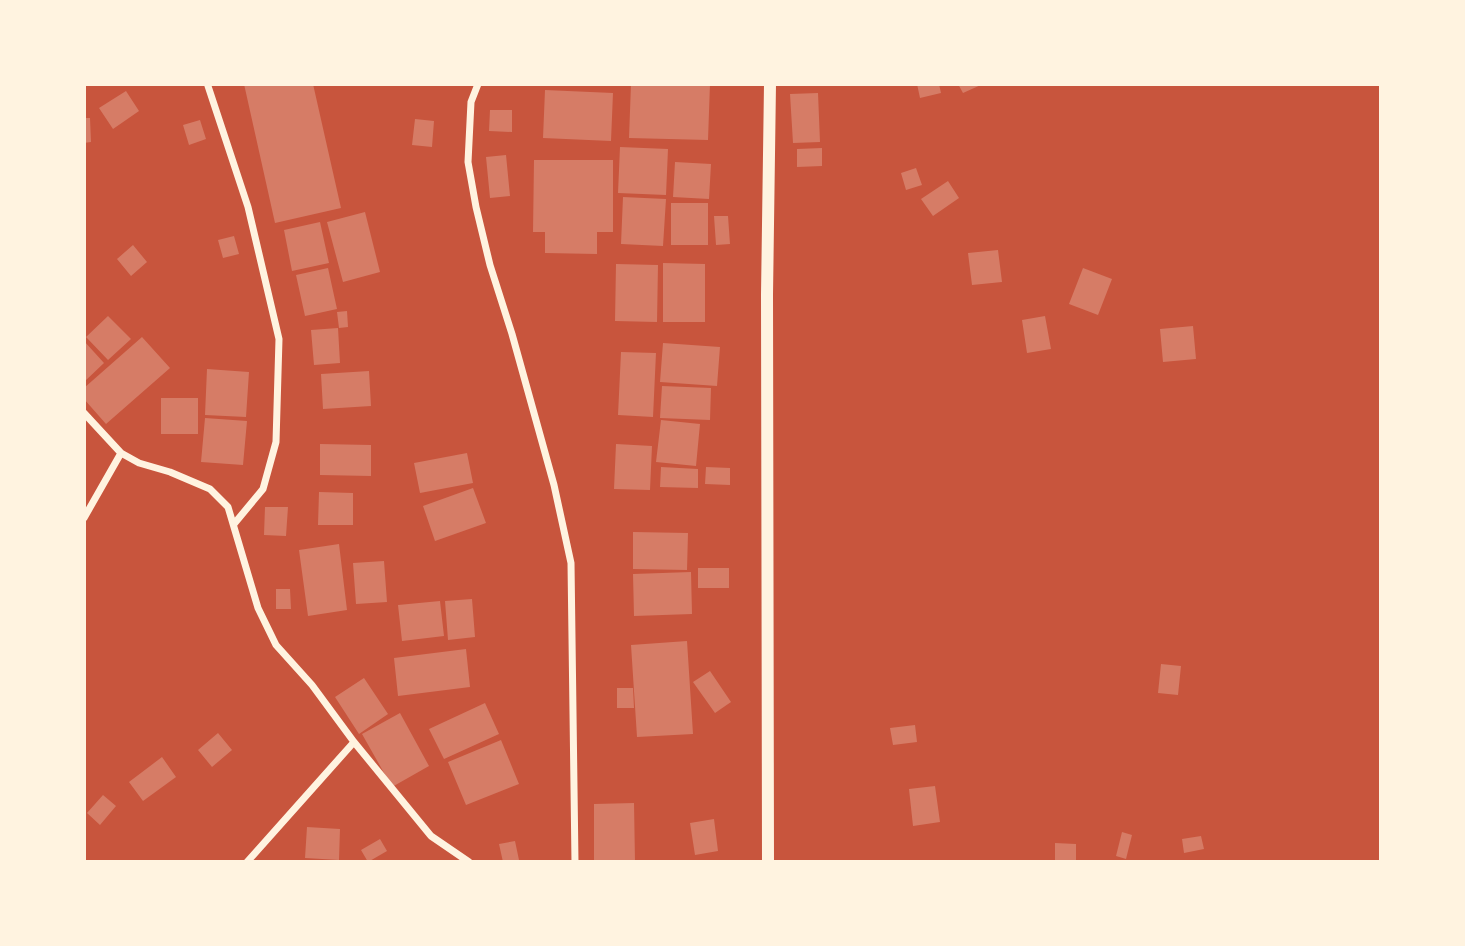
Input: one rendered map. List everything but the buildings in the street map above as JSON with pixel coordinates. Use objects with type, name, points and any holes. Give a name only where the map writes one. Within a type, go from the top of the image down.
[{"type":"street","points":[[478,84],[471,102],[468,162],[476,207],[490,265],[547,461],[571,563],[575,862]]},
{"type":"street","points":[[768,862],[766,295],[771,84]]},
{"type":"street","points":[[208,86],[248,207],[279,339],[276,442],[263,489],[234,524]]},
{"type":"street","points":[[84,413],[121,453],[139,463],[170,472],[210,489],[228,507],[258,608],[276,645],[312,685],[354,742],[431,836],[469,862]]},
{"type":"street","points":[[84,518],[121,453]]},
{"type":"street","points":[[247,862],[354,742]]}]
